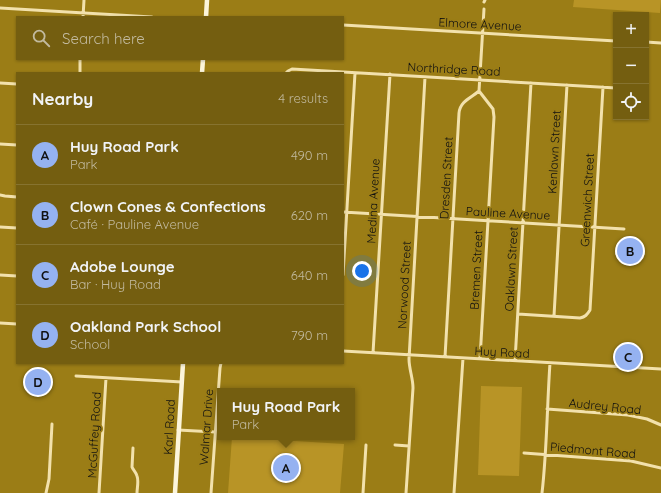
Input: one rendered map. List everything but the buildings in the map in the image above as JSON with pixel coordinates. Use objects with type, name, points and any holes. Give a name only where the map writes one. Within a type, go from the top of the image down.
[{"type":"main road","points":[[206,16],[207,0]]},
{"type":"main road","points":[[202,72],[203,60]]},
{"type":"main road","name":"Karl Road","points":[[175,493],[183,364]]},
{"type":"street","points":[[83,13],[84,0]]},
{"type":"street","points":[[0,8],[135,16]]},
{"type":"street","points":[[479,90],[484,9]]},
{"type":"street","name":"Elmore Avenue","points":[[344,25],[613,40]]},
{"type":"street","points":[[649,42],[661,43]]},
{"type":"street","points":[[80,60],[80,72]]},
{"type":"street","name":"Northridge Road","points":[[287,72],[292,69],[320,72]]},
{"type":"street","name":"Northridge Road","points":[[344,73],[390,74],[613,88]]},
{"type":"street","points":[[344,244],[355,73]]},
{"type":"street","name":"Medina Avenue","points":[[373,353],[390,74]]},
{"type":"street","name":"Norwood Street","points":[[406,493],[413,388],[409,356],[426,77]]},
{"type":"street","points":[[0,83],[16,84]]},
{"type":"street","name":"Oaklawn Street","points":[[515,361],[531,83]]},
{"type":"street","name":"Kenlawn Street","points":[[554,316],[567,85]]},
{"type":"street","name":"Greenwich Street","points":[[554,316],[580,318],[584,317],[590,310],[603,87]]},
{"type":"street","name":"Dresden Street","points":[[445,357],[459,109],[463,102],[479,90]]},
{"type":"street","name":"Bremen Street","points":[[479,90],[493,109],[494,117],[480,359]]},
{"type":"street","points":[[0,144],[16,145]]},
{"type":"street","points":[[0,195],[16,197]]},
{"type":"street","name":"Pauline Avenue","points":[[345,213],[624,229]]},
{"type":"street","points":[[0,227],[16,228]]},
{"type":"street","points":[[0,275],[16,276]]},
{"type":"street","points":[[518,314],[554,316]]},
{"type":"street","points":[[0,323],[16,324]]},
{"type":"street","name":"Huy Road","points":[[344,351],[661,370]]},
{"type":"street","points":[[454,493],[463,358]]},
{"type":"street","points":[[542,493],[546,455],[550,363]]},
{"type":"street","name":"Walmar Drive","points":[[218,388],[221,364]]},
{"type":"street","points":[[76,376],[182,382]]},
{"type":"street","name":"McGuffey Road","points":[[99,493],[106,378]]},
{"type":"street","name":"Walmar Drive","points":[[211,493],[217,406]]},
{"type":"street","name":"Audrey Road","points":[[547,409],[628,415],[646,419],[661,425]]},
{"type":"street","points":[[46,493],[49,479],[52,424]]},
{"type":"street","points":[[178,430],[215,432]]},
{"type":"street","points":[[363,493],[366,445]]},
{"type":"street","points":[[395,445],[409,446]]},
{"type":"street","points":[[133,448],[132,469],[137,476],[137,493]]},
{"type":"street","name":"Piedmont Road","points":[[524,453],[631,461],[661,468]]},
{"type":"shaded area","points":[[574,0],[661,0],[660,13],[573,7]]},
{"type":"shaded area","points":[[481,386],[522,387],[519,476],[478,475]]},
{"type":"shaded area","points":[[232,440],[280,440],[344,444],[340,493],[228,493]]},
{"type":"place","name":"Clown Cones & Confections","points":[[630,251]]},
{"type":"place","name":"Adobe Lounge","points":[[628,357]]},
{"type":"place","name":"Oakland Park School","points":[[38,382]]},
{"type":"place","name":"Huy Road Park","points":[[286,468]]}]
